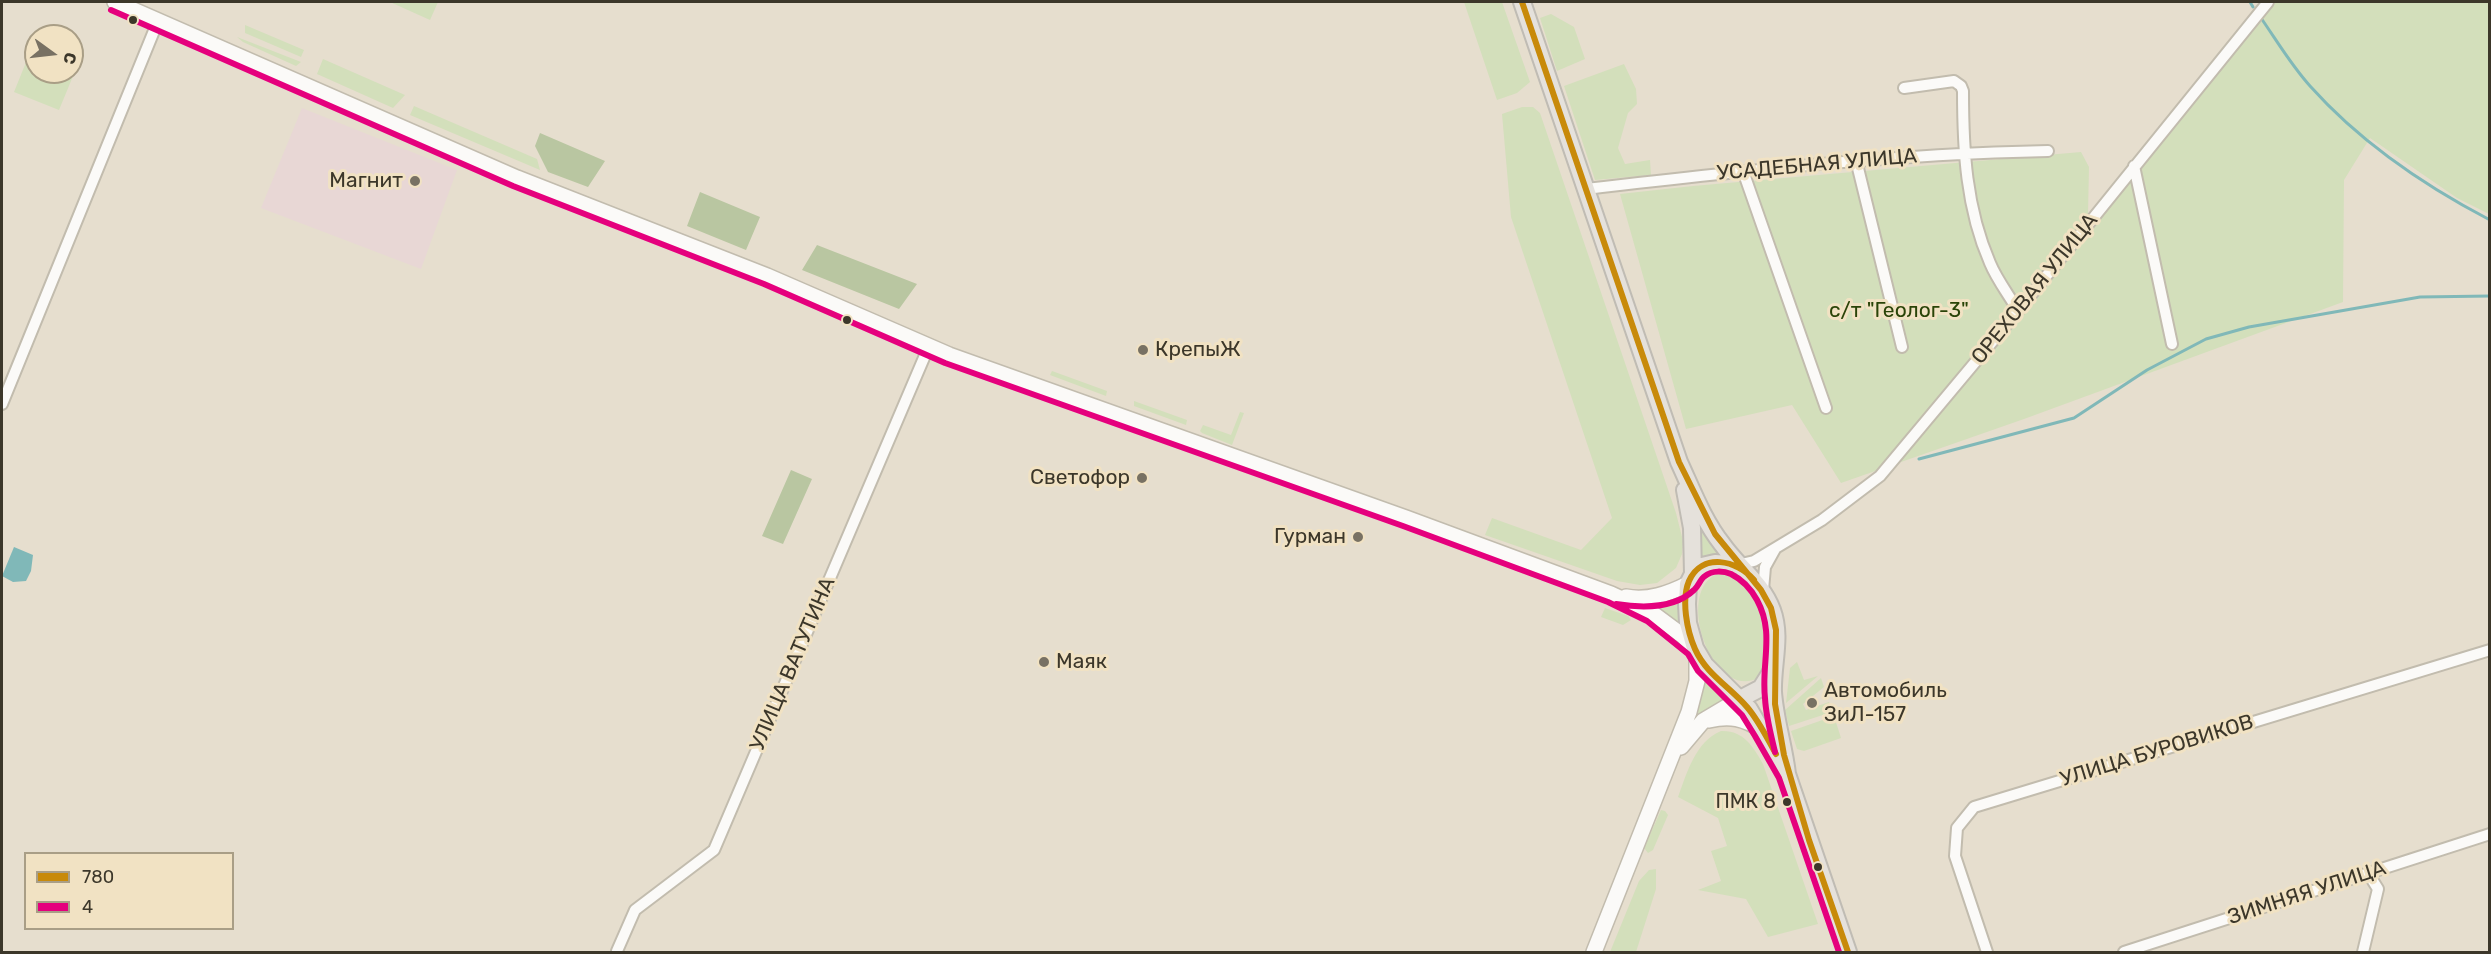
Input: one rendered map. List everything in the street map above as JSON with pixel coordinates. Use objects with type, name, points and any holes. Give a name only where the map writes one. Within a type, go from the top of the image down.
[{"type":"main road","points":[[115,2],[517,178],[767,276],[929,346],[1015,379],[1369,504],[1611,594],[1652,613],[1696,650],[1709,670],[1740,699],[1763,731],[1787,774]]},
{"type":"main road","points":[[1522,2],[1679,462],[1707,522],[1737,565],[1751,576],[1772,610],[1777,629],[1773,693],[1787,774],[1848,952]]},
{"type":"main road","points":[[1594,952],[1668,768],[1694,696],[1697,681],[1696,650],[1688,623],[1692,528],[1679,462]]},
{"type":"main road","points":[[1611,594],[1634,598],[1668,594],[1690,579],[1702,566],[1715,563],[1737,565]]},
{"type":"main road","points":[[1668,768],[1687,738],[1703,721],[1761,688],[1774,665]]},
{"type":"main road","points":[[1703,721],[1736,717],[1750,722],[1763,731]]},
{"type":"street","name":"ОРЕХОВАЯ УЛИЦА","points":[[1737,565],[1754,561],[1822,520],[1880,476],[2268,2]]},
{"type":"street","points":[[2,404],[158,21]]},
{"type":"street","points":[[1904,88],[1954,81],[1961,86],[1963,91],[1963,153],[1976,226],[1991,265],[2018,310]]},
{"type":"street","name":"УСАДЕБНАЯ УЛИЦА","points":[[1586,189],[1856,160],[1963,153],[2048,152]]},
{"type":"street","points":[[1856,160],[1902,347]]},
{"type":"street","points":[[2134,166],[2172,344]]},
{"type":"street","points":[[1743,171],[1826,408]]},
{"type":"street","name":"УЛИЦА ВАТУТИНА","points":[[616,951],[635,910],[714,850],[929,346]]},
{"type":"street","points":[[1763,593],[1765,567],[1775,549]]},
{"type":"street","name":"УЛИЦА БУРОВИКОВ","points":[[1987,952],[1955,856],[1957,828],[1974,807],[2490,650]]},
{"type":"street","name":"ЗИМНЯЯ УЛИЦА","points":[[2124,952],[2490,834]]},
{"type":"street","points":[[2362,952],[2378,889],[2368,873]]},
{"type":"shaded area","points":[[302,108],[457,170],[421,269],[261,208]]},
{"type":"green space","points":[[390,2],[438,2],[430,20]]},
{"type":"green space","points":[[1464,2],[1502,2],[1530,82],[1517,93],[1497,100]]},
{"type":"green space","name":"с/т \"Геолог-3\"","points":[[2276,2],[2489,2],[2489,214],[2457,198],[2370,138],[2344,180],[2343,302],[2024,419],[1841,483],[1792,405],[1686,429],[1620,194],[2081,152],[2089,167],[2088,214]]},
{"type":"green space","points":[[1551,14],[1574,27],[1585,59],[1557,71],[1540,18]]},
{"type":"green space","points":[[245,25],[304,50],[301,57],[245,33]]},
{"type":"green space","points":[[237,37],[301,62],[296,66],[243,42]]},
{"type":"green space","points":[[323,59],[405,95],[393,108],[317,74]]},
{"type":"green space","points":[[1624,64],[1636,89],[1637,104],[1628,113],[1618,148],[1625,164],[1650,160],[1651,175],[1595,180],[1564,86]]},
{"type":"green space","points":[[24,67],[24,84],[70,84],[59,110],[14,92]]},
{"type":"green space","points":[[414,106],[537,159],[540,170],[410,115]]},
{"type":"green space","points":[[1522,107],[1533,107],[1540,113],[1676,513],[1683,541],[1682,554],[1676,568],[1657,583],[1640,585],[1617,581],[1485,535],[1492,518],[1581,550],[1612,518],[1511,217],[1502,114]]},
{"type":"green space","points":[[540,133],[605,161],[588,187],[548,172],[535,146]]},
{"type":"green space","points":[[700,192],[760,217],[746,250],[687,226]]},
{"type":"green space","points":[[817,245],[917,284],[899,309],[802,270]]},
{"type":"green space","points":[[1052,371],[1107,391],[1106,396],[1050,375]]},
{"type":"green space","points":[[1134,401],[1187,420],[1186,425],[1134,406]]},
{"type":"green space","points":[[1240,412],[1244,413],[1232,445],[1200,431],[1203,425],[1231,435]]},
{"type":"green space","points":[[791,470],[812,479],[783,544],[762,536]]},
{"type":"green space","points":[[1696,516],[1717,553],[1699,560]]},
{"type":"green space","points":[[1717,574],[1732,577],[1741,583],[1763,614],[1768,646],[1758,678],[1741,681],[1726,674],[1713,660],[1704,641],[1699,621],[1699,601],[1705,585]]},
{"type":"green space","points":[[1683,595],[1682,627],[1672,618],[1648,605],[1661,604]]},
{"type":"green space","points":[[1605,608],[1628,616],[1631,620],[1623,625],[1601,617]]},
{"type":"green space","points":[[1797,662],[1804,680],[1818,676],[1786,703],[1790,668]]},
{"type":"green space","points":[[1703,675],[1726,699],[1691,722],[1702,692]]},
{"type":"green space","points":[[1821,678],[1824,687],[1803,704],[1806,710],[1829,702],[1832,712],[1789,726],[1785,710]]},
{"type":"green space","points":[[1834,716],[1841,738],[1804,751],[1797,749],[1791,731]]},
{"type":"green space","points":[[1721,731],[1729,731],[1741,736],[1751,745],[1763,764],[1818,924],[1768,937],[1746,899],[1698,890],[1721,881],[1711,851],[1727,846],[1718,818],[1678,797],[1698,750],[1712,736]]},
{"type":"green space","points":[[1661,810],[1668,815],[1653,850],[1648,853],[1644,848]]},
{"type":"green space","points":[[1656,869],[1656,889],[1636,952],[1610,952],[1639,881],[1649,870]]},
{"type":"water","points":[[14,547],[33,555],[31,571],[26,581],[13,582],[2,576]]},
{"type":"waterway","points":[[2250,2],[2253,7]]},
{"type":"waterway","points":[[2261,18],[2303,78],[2350,126],[2417,177],[2490,220]]},
{"type":"waterway","points":[[1919,459],[2074,418],[2147,370],[2206,339],[2249,327],[2420,297],[2490,296]]},
{"type":"transit line","name":"780","points":[[1522,2],[1679,462],[1715,534],[1761,590],[1771,608],[1776,630],[1775,704],[1784,755],[1809,840],[1848,952]]},
{"type":"transit line","name":"4","points":[[111,10],[513,186],[764,284],[945,363],[1403,526],[1608,602],[1647,621],[1688,654],[1698,671],[1742,715],[1755,736],[1779,778],[1839,952]]},
{"type":"transit line","name":"780","points":[[1754,580],[1747,573],[1729,564],[1720,562],[1702,566],[1689,581],[1685,597],[1687,625],[1695,649],[1705,666],[1751,712],[1776,754]]},
{"type":"transit line","name":"4","points":[[1616,604],[1657,606],[1677,601],[1694,590],[1703,577],[1714,572],[1728,573],[1743,582],[1757,600],[1765,624],[1765,698],[1775,752]]},
{"type":"place","name":"Магнит","points":[[415,181]]},
{"type":"place","name":"КрепыЖ","points":[[1143,350]]},
{"type":"place","name":"Светофор","points":[[1142,478]]},
{"type":"place","name":"Гурман","points":[[1358,537]]},
{"type":"place","name":"Маяк","points":[[1044,662]]},
{"type":"place","name":"Автомобиль ЗиЛ-157","points":[[1812,703]]},
{"type":"place","name":"ПМК 8","points":[[1787,802]]}]
